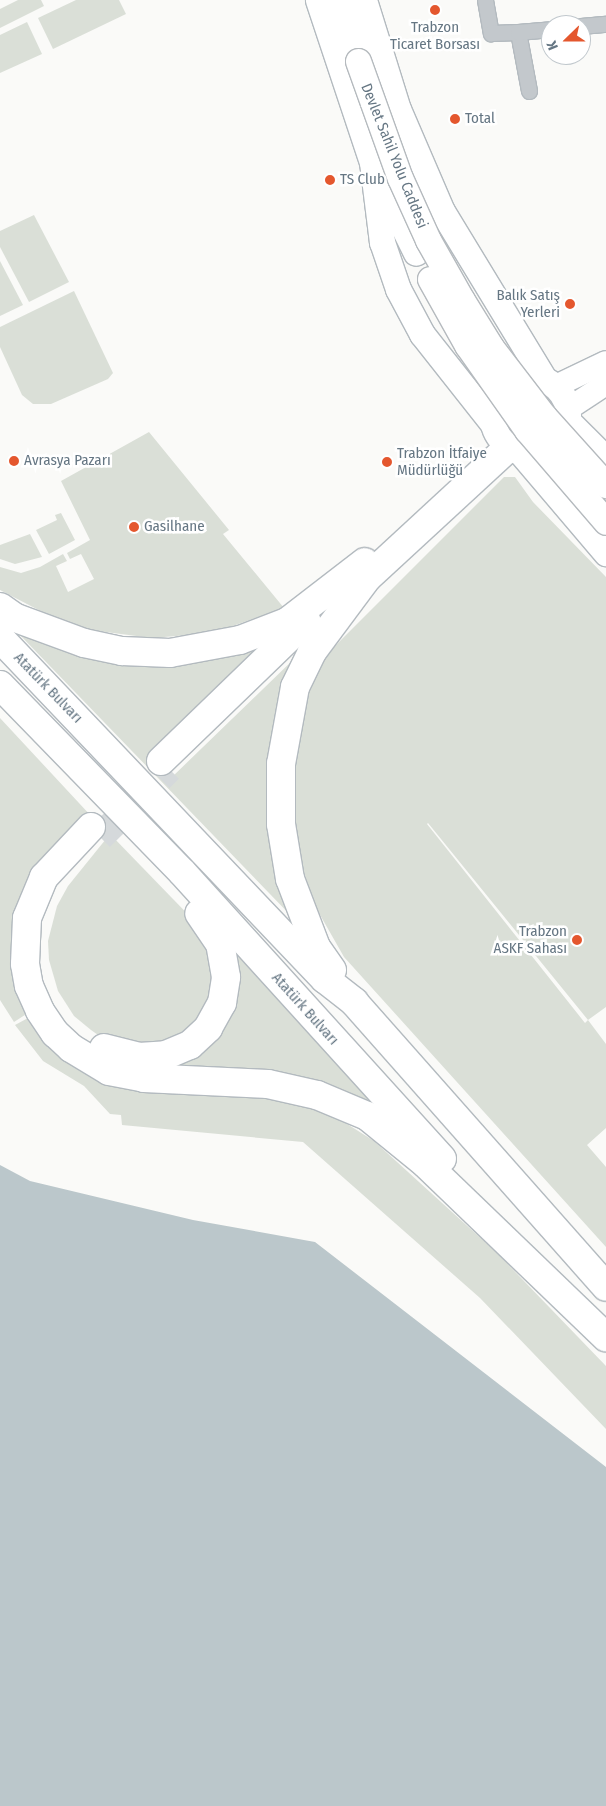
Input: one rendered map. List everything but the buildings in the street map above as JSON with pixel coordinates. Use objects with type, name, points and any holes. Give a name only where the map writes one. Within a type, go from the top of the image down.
[{"type":"highway","points":[[165,765],[363,573],[505,439]]},
{"type":"highway","points":[[0,607],[16,618],[84,643],[122,651],[170,653],[240,640],[287,622],[363,573]]},
{"type":"highway","points":[[354,1002],[316,947],[290,879],[279,792],[285,730],[295,687],[312,652],[363,573]]},
{"type":"highway","name":"Atatürk Bulvarı","points":[[0,638],[326,979],[354,1002],[606,1287]]},
{"type":"highway","name":"Atatürk Bulvarı","points":[[0,685],[182,872],[606,1337]]},
{"type":"highway","points":[[0,696],[209,924],[220,944],[226,977],[226,990],[216,1017],[200,1038],[166,1055],[139,1057],[112,1052],[88,1040],[57,1008],[40,967],[41,926],[54,893],[74,861],[96,832],[44,877],[27,918],[25,964],[29,986],[40,1011],[60,1038],[88,1061],[109,1071],[144,1078],[268,1084],[317,1095],[367,1116],[426,1164],[606,1337]]},
{"type":"main road","points":[[318,0],[372,162],[382,242],[398,289],[422,334],[505,439],[606,552]]},
{"type":"main road","name":"Devlet Sahil Yolu Caddesi","points":[[340,0],[358,61],[406,193],[462,300],[491,348],[544,416],[606,485]]},
{"type":"main road","points":[[364,0],[398,109],[442,211],[550,383],[568,415],[606,459]]},
{"type":"main road","name":"Devlet Sahil Yolu Caddesi","points":[[372,162],[416,253],[466,346],[527,430],[606,522]]},
{"type":"main road","points":[[606,362],[550,383],[533,376],[510,382],[494,400],[505,439],[533,453],[550,447],[563,434],[568,415],[606,384]]},
{"type":"street","points":[[485,0],[492,33],[541,30]]},
{"type":"street","points":[[591,25],[606,24]]},
{"type":"street","points":[[518,32],[529,91]]},
{"type":"shaded area","points":[[18,0],[41,0],[44,6],[0,28],[0,9]]},
{"type":"shaded area","points":[[76,0],[119,0],[126,14],[53,49],[38,18]]},
{"type":"shaded area","points":[[27,22],[42,54],[0,73],[0,35]]},
{"type":"shaded area","points":[[34,215],[69,282],[29,302],[0,247],[0,231]]},
{"type":"shaded area","points":[[0,261],[23,305],[0,316]]},
{"type":"shaded area","points":[[74,291],[113,373],[108,379],[51,404],[33,404],[22,395],[0,347],[0,327]]},
{"type":"shaded area","points":[[149,432],[229,530],[223,534],[284,608],[213,633],[152,638],[90,630],[54,618],[0,590],[0,567],[21,573],[40,567],[63,554],[67,561],[56,566],[68,592],[94,579],[81,554],[70,559],[67,553],[90,540],[61,481]]},
{"type":"shaded area","points":[[504,477],[515,477],[533,502],[606,577],[606,1007],[588,1020],[606,1044],[606,1128],[587,1145],[606,1167],[606,1247],[344,957],[315,906],[301,863],[294,827],[291,788],[302,702],[321,660]],"holes":[[[428,823],[588,1020],[585,1023],[427,824]]]},
{"type":"shaded area","points":[[61,513],[75,540],[49,554],[36,530],[57,520],[55,515]]},
{"type":"shaded area","points":[[30,534],[42,557],[15,564],[0,559],[0,545]]},
{"type":"shaded area","points":[[19,634],[71,649],[279,636],[156,760],[171,778],[296,657],[277,715],[297,922]]},
{"type":"shaded area","points":[[0,718],[92,817],[48,857],[28,1013],[14,1022],[0,1000]]},
{"type":"shaded area","points":[[110,834],[203,930],[218,973],[202,1021],[161,1047],[108,1042],[91,1030],[74,1016],[58,991],[49,960],[48,941],[57,906],[68,886]]},
{"type":"shaded area","points":[[230,946],[414,1141],[386,1120],[154,1067],[189,1055]]},
{"type":"shaded area","points":[[28,1018],[62,1059],[92,1075],[283,1095],[325,1110],[374,1141],[497,1253],[606,1366],[606,1429],[480,1298],[303,1142],[122,1125],[121,1115],[110,1114],[84,1086],[43,1061],[15,1025]]},
{"type":"shaded area","points":[[0,1165],[30,1181],[193,1220],[315,1242],[606,1467],[606,1806],[0,1806]]},
{"type":"tunnel","points":[[100,837],[169,769]]},
{"type":"place","name":"Trabzon Ticaret Borsası","points":[[435,10]]},
{"type":"place","name":"Total","points":[[455,119]]},
{"type":"place","name":"TS Club","points":[[330,180]]},
{"type":"place","name":"Balık Satış Yerleri","points":[[570,304]]},
{"type":"place","name":"Avrasya Pazarı","points":[[14,461]]},
{"type":"place","name":"Trabzon İtfaiye Müdürlüğü","points":[[387,462]]},
{"type":"place","name":"Gasilhane","points":[[134,527]]},
{"type":"place","name":"Trabzon ASKF Sahası","points":[[577,940]]}]
